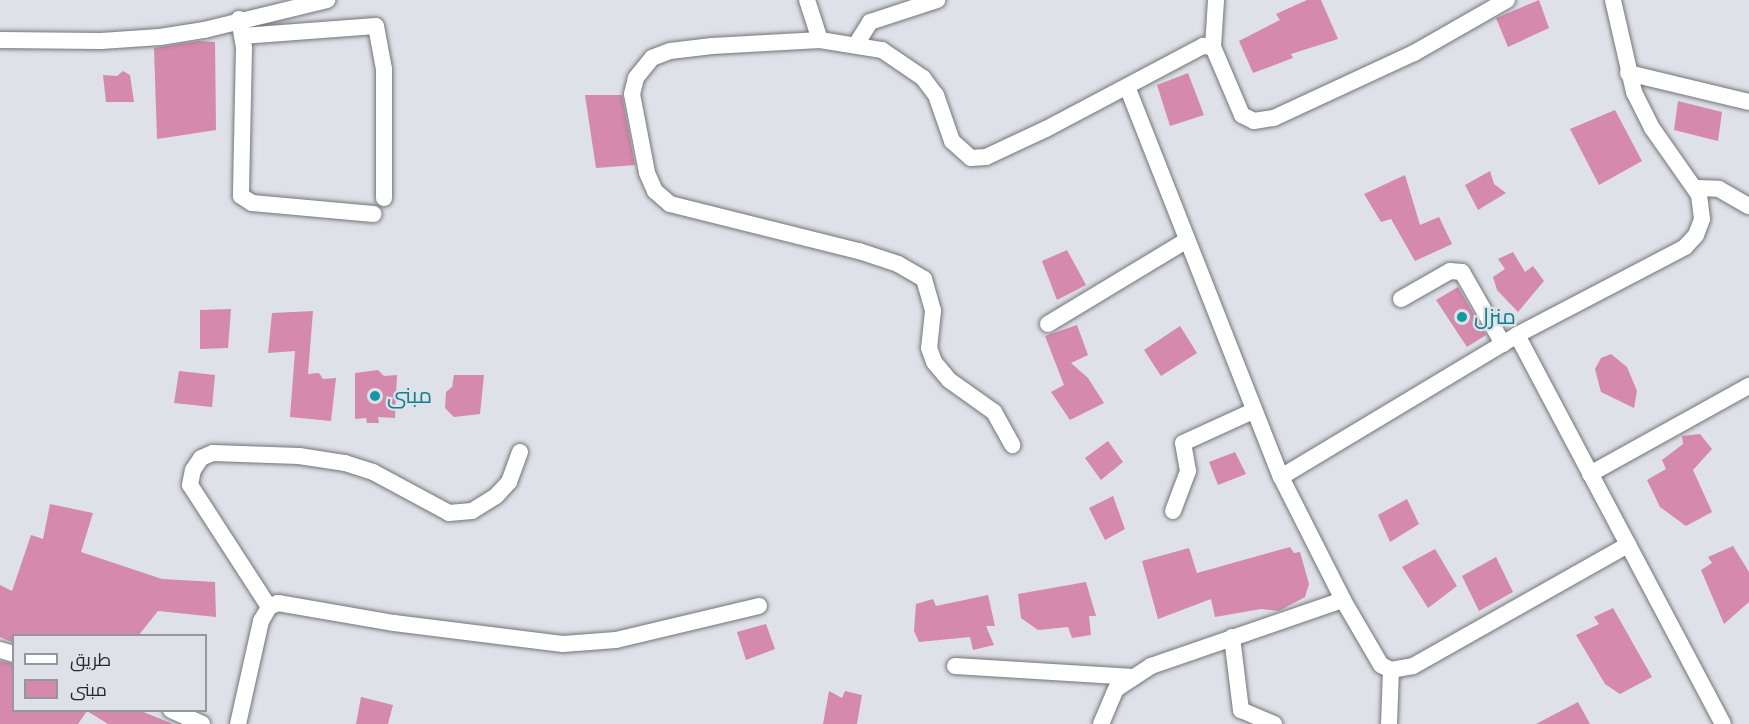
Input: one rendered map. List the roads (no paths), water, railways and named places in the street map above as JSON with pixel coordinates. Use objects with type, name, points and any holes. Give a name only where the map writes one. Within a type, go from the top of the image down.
[{"type":"street","points":[[240,27],[327,0]]},
{"type":"street","points":[[807,0],[820,40]]},
{"type":"street","points":[[856,43],[870,22],[937,0]]},
{"type":"street","points":[[1216,0],[1213,47],[1242,115],[1254,121],[1274,118],[1414,53],[1507,0]]},
{"type":"street","points":[[1281,477],[1510,339],[1685,247],[1696,235],[1702,219],[1702,203],[1696,188],[1652,128],[1628,73],[1613,0]]},
{"type":"street","points":[[0,40],[101,41],[160,37],[240,27],[376,26],[384,69],[384,198]]},
{"type":"street","points":[[240,27],[241,196],[252,203],[374,214]]},
{"type":"street","points":[[1012,445],[994,412],[949,380],[934,362],[929,348],[933,311],[924,279],[898,264],[859,251],[670,204],[656,191],[647,173],[632,94],[636,78],[652,58],[691,49],[820,40],[856,43],[882,50],[923,78],[936,95],[952,141],[971,158],[986,157],[1128,89],[1203,46],[1213,47]]},
{"type":"street","points":[[1628,73],[1749,102]]},
{"type":"street","points":[[1128,89],[1253,411],[1281,477],[1373,657],[1391,670],[1413,666],[1628,545]]},
{"type":"street","points":[[1696,188],[1719,189],[1749,206]]},
{"type":"street","points":[[1048,324],[1187,240]]},
{"type":"street","points":[[1401,299],[1450,271],[1462,272],[1510,339],[1590,474],[1723,724]]},
{"type":"street","points":[[1590,474],[1749,386]]},
{"type":"street","points":[[1173,511],[1188,471],[1183,442],[1253,411]]},
{"type":"street","points":[[269,607],[190,485],[193,470],[201,458],[213,453],[299,456],[345,463],[373,472],[449,513],[472,511],[496,496],[509,482],[520,452]]},
{"type":"street","points":[[1101,724],[1116,689],[1171,657],[1343,600]]},
{"type":"street","points":[[238,724],[261,621],[269,607],[278,603],[394,623],[563,644],[616,640],[759,606]]},
{"type":"street","points":[[1232,637],[1241,710],[1274,724]]},
{"type":"street","points":[[955,666],[1134,677]]},
{"type":"street","points":[[1389,724],[1391,670]]},
{"type":"street","points":[[173,712],[202,724]]},
{"type":"place","name":"منزل","points":[[1462,317]]},
{"type":"place","name":"مبنى","points":[[375,396]]}]
